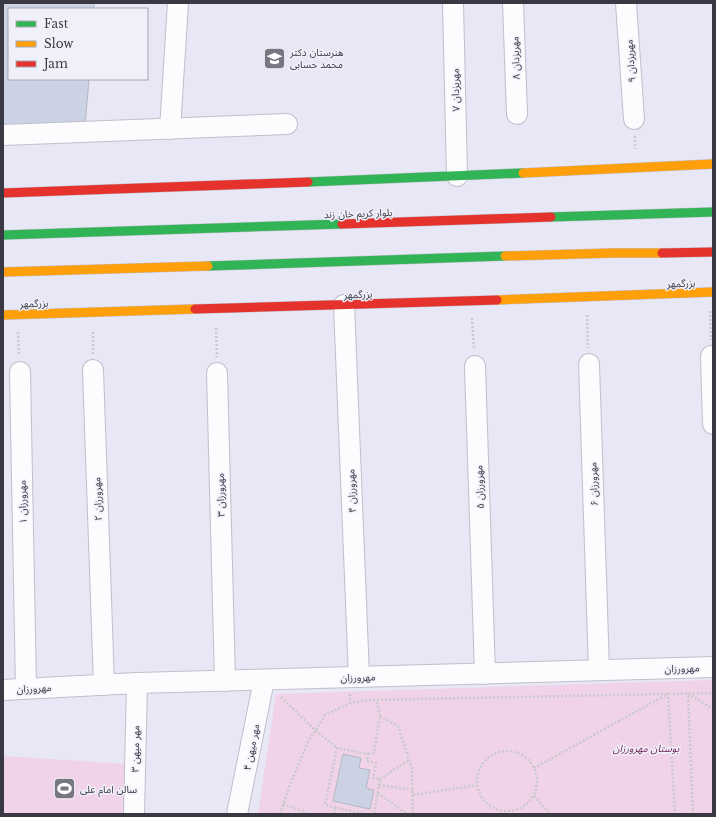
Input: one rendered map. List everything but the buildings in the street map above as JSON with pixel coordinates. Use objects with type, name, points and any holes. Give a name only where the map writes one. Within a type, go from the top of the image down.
[{"type":"main road","points":[[3,193],[457,176],[713,164]]},
{"type":"main road","name":"بلوار کریم خان زند","points":[[3,235],[713,212]]},
{"type":"main road","points":[[3,272],[597,254],[713,252]]},
{"type":"main road","name":"بزرگمهر","points":[[3,315],[471,301],[711,292]]},
{"type":"street","points":[[170,129],[178,3]]},
{"type":"street","name":"مهریزدان ۸","points":[[513,3],[517,114]]},
{"type":"street","name":"مهریزدان ۹","points":[[626,3],[634,119]]},
{"type":"street","name":"مهریزدان ۷","points":[[457,176],[459,4]]},
{"type":"street","points":[[3,135],[287,124]]},
{"type":"street","name":"مهرورزان ۴","points":[[344,305],[359,677]]},
{"type":"street","points":[[711,356],[713,424]]},
{"type":"street","name":"مهرورزان ۶","points":[[589,364],[599,670]]},
{"type":"street","name":"مهرورزان ۵","points":[[475,366],[485,674]]},
{"type":"street","name":"مهرورزان ۲","points":[[93,370],[104,685]]},
{"type":"street","name":"مهرورزان ۱","points":[[20,372],[26,688]]},
{"type":"street","name":"مهرورزان ۳","points":[[217,373],[225,681]]},
{"type":"street","name":"مهرورزان","points":[[3,690],[137,683],[713,667]]},
{"type":"street","name":"مهر میهن ۴","points":[[237,814],[264,680]]},
{"type":"street","name":"مهر میهن ۳","points":[[134,814],[137,683]]},
{"type":"path","points":[[634,119],[636,168]]},
{"type":"path","points":[[711,292],[711,356]]},
{"type":"path","points":[[587,297],[589,364]]},
{"type":"path","points":[[471,301],[475,366]]},
{"type":"path","points":[[215,309],[217,373]]},
{"type":"path","points":[[93,312],[93,370]]},
{"type":"path","points":[[17,315],[20,372]]},
{"type":"path","points":[[264,680],[315,730],[337,748],[368,754],[374,753],[380,716],[377,700]]},
{"type":"path","points":[[280,814],[289,787],[308,742],[315,730],[325,716],[350,703],[370,700],[713,693]]},
{"type":"path","points":[[534,768],[668,694]]},
{"type":"path","points":[[668,694],[675,814]]},
{"type":"path","points":[[688,694],[713,709]]},
{"type":"path","points":[[688,694],[693,814]]},
{"type":"path","points":[[380,716],[398,726],[412,768],[413,814]]},
{"type":"path","points":[[337,748],[325,805],[363,814]]},
{"type":"path","points":[[503,751],[512,751],[521,754],[529,760],[537,777],[537,787],[534,796],[520,809],[511,811],[501,811],[492,808],[479,794],[477,785],[477,775],[480,766],[490,756],[503,751]]},
{"type":"path","points":[[368,754],[367,761],[376,763],[373,778],[380,779],[409,760]]},
{"type":"path","points":[[374,814],[380,779]]},
{"type":"path","points":[[379,785],[413,790]]},
{"type":"path","points":[[413,795],[477,785]]},
{"type":"path","points":[[378,793],[407,814]]},
{"type":"path","points":[[534,796],[550,814]]},
{"type":"path","points":[[283,804],[310,814]]},
{"type":"path","points":[[334,814],[336,808]]},
{"type":"green space","name":"بوستان مهرورزان","points":[[713,680],[713,814],[258,814],[276,694]]},
{"type":"green space","name":"سالن امام علی","points":[[3,756],[128,764],[128,814],[3,814]]},
{"type":"traffic: fast","points":[[308,182],[523,173]]},
{"type":"traffic: fast","points":[[551,217],[713,212]]},
{"type":"traffic: fast","points":[[3,235],[342,224]]},
{"type":"traffic: fast","points":[[208,266],[505,256]]},
{"type":"traffic: slow","points":[[523,173],[713,164]]},
{"type":"traffic: slow","points":[[505,256],[662,253]]},
{"type":"traffic: slow","points":[[3,272],[208,266]]},
{"type":"traffic: slow","points":[[497,300],[713,292]]},
{"type":"traffic: slow","points":[[3,315],[195,309]]},
{"type":"traffic: jam","points":[[3,193],[308,182]]},
{"type":"traffic: jam","points":[[342,224],[551,217]]},
{"type":"traffic: jam","points":[[662,253],[713,252]]},
{"type":"traffic: jam","points":[[195,309],[497,300]]},
{"type":"place","name":"هنرستان دکتر محمد حسابی","points":[[274,58]]},
{"type":"place","name":"سالن امام علی","points":[[65,789]]}]
